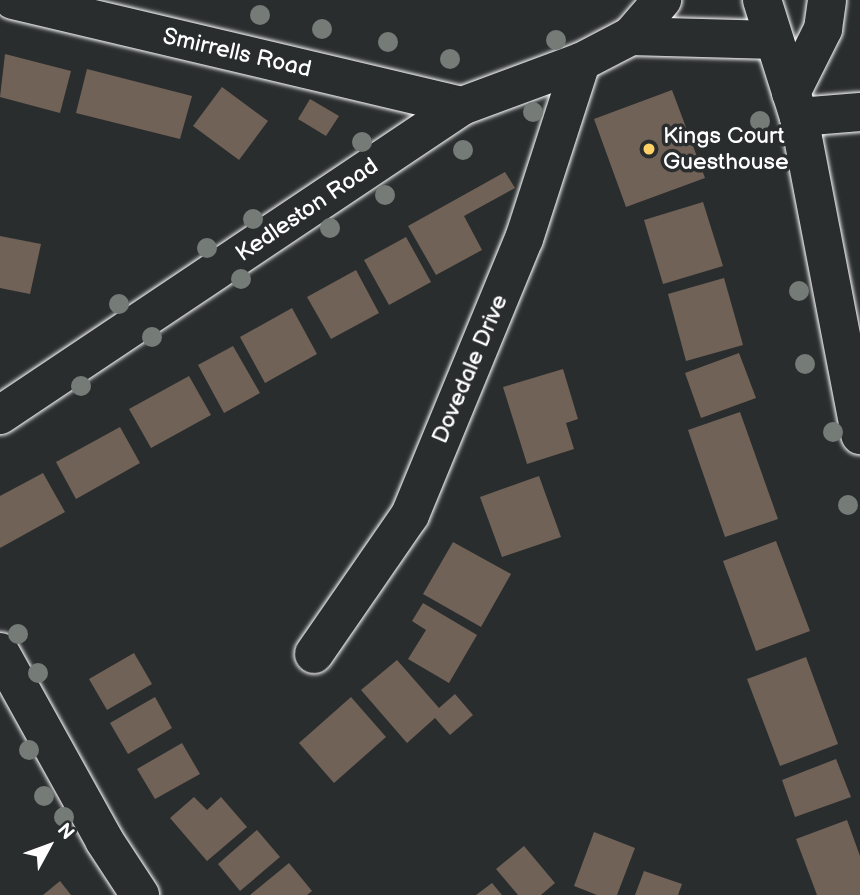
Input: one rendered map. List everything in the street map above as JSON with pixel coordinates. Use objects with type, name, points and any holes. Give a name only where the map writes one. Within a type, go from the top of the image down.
[{"type":"street","name":"Smirrells Road","points":[[13,0],[462,106]]},
{"type":"street","name":"Kedleston Road","points":[[0,415],[462,106],[581,62],[631,36],[662,0]]},
{"type":"street","points":[[762,0],[795,105],[859,422]]},
{"type":"street","name":"Kedleston Road","points":[[631,36],[773,40],[825,14]]},
{"type":"street","points":[[795,105],[825,14]]},
{"type":"street","name":"Dovedale Drive","points":[[314,654],[410,514],[524,239],[581,62]]},
{"type":"street","points":[[795,105],[860,112]]},
{"type":"street","points":[[0,652],[104,840],[140,895]]},
{"type":"building","points":[[5,54],[71,71],[60,113],[0,97]]},
{"type":"building","points":[[87,69],[192,96],[180,139],[76,113]]},
{"type":"building","points":[[222,87],[268,121],[239,160],[193,126]]},
{"type":"building","name":"Kings Court Guesthouse","points":[[672,90],[705,178],[626,207],[594,119]]},
{"type":"building","points":[[310,99],[339,116],[326,136],[298,119]]},
{"type":"building","points":[[505,172],[515,188],[464,216],[482,250],[436,275],[408,226]]},
{"type":"building","points":[[703,202],[723,266],[663,284],[644,220]]},
{"type":"building","points":[[0,236],[41,244],[30,294],[0,288]]},
{"type":"building","points":[[406,237],[431,282],[389,305],[364,260]]},
{"type":"building","points":[[356,270],[379,313],[331,339],[307,297]]},
{"type":"building","points":[[724,278],[743,345],[686,361],[668,294]]},
{"type":"building","points":[[292,308],[317,354],[265,383],[240,337]]},
{"type":"building","points":[[233,346],[260,393],[224,413],[198,365]]},
{"type":"building","points":[[739,353],[756,398],[701,418],[685,373]]},
{"type":"building","points":[[563,369],[578,419],[566,423],[574,449],[527,464],[503,387]]},
{"type":"building","points":[[189,376],[211,415],[151,448],[129,409]]},
{"type":"building","points":[[740,412],[778,519],[725,537],[688,430]]},
{"type":"building","points":[[120,427],[140,463],[76,499],[56,462]]},
{"type":"building","points":[[43,473],[65,512],[0,548],[0,496]]},
{"type":"building","points":[[539,476],[561,537],[502,557],[480,497]]},
{"type":"building","points":[[776,541],[810,631],[756,651],[723,561]]},
{"type":"building","points":[[453,542],[511,574],[481,627],[423,594]]},
{"type":"building","points":[[423,603],[477,635],[449,683],[408,659],[426,630],[412,621]]},
{"type":"building","points":[[134,653],[152,684],[107,710],[89,679]]},
{"type":"building","points":[[806,657],[838,744],[780,766],[747,679]]},
{"type":"building","points":[[397,660],[439,708],[455,694],[473,715],[450,735],[435,718],[407,743],[361,690]]},
{"type":"building","points":[[155,697],[172,728],[128,754],[110,723]]},
{"type":"building","points":[[351,697],[386,737],[334,783],[299,743]]},
{"type":"building","points":[[182,743],[200,774],[155,799],[137,769]]},
{"type":"building","points":[[836,759],[851,797],[795,817],[782,780]]},
{"type":"building","points":[[194,797],[207,810],[221,797],[247,827],[207,861],[170,818]]},
{"type":"building","points":[[847,820],[860,856],[860,895],[817,895],[796,839]]},
{"type":"building","points":[[257,830],[280,857],[240,891],[218,864]]},
{"type":"building","points":[[594,832],[635,848],[617,895],[597,895],[574,886]]},
{"type":"building","points":[[524,846],[555,883],[541,895],[518,895],[496,869]]},
{"type":"building","points":[[289,863],[312,891],[307,895],[250,895]]},
{"type":"building","points":[[644,871],[682,884],[678,895],[635,895]]},
{"type":"building","points":[[60,881],[71,895],[43,895]]},
{"type":"building","points":[[492,883],[502,895],[476,895]]},
{"type":"place","name":"Kings Court Guesthouse","points":[[649,149]]}]
